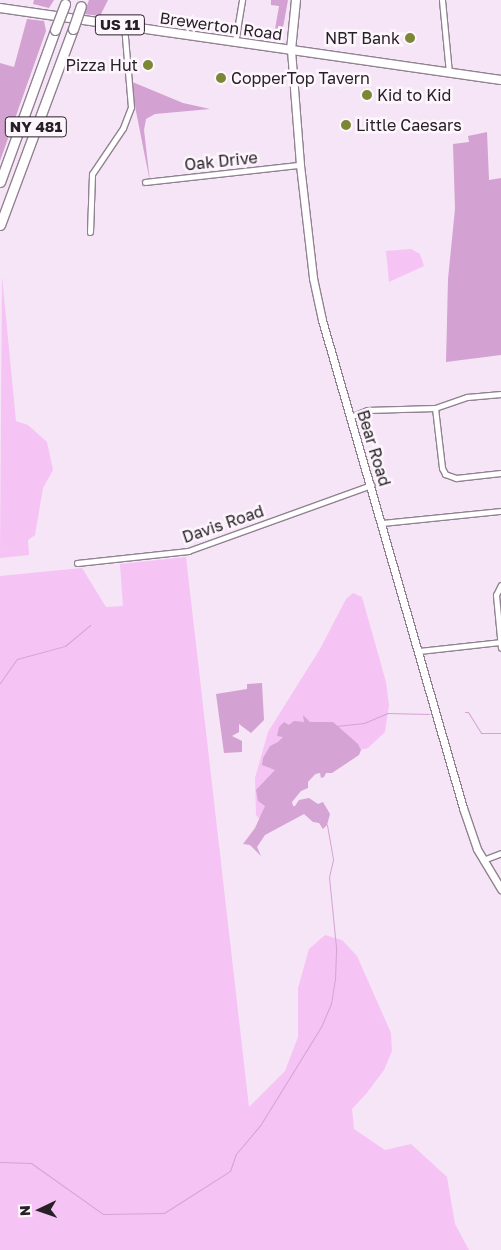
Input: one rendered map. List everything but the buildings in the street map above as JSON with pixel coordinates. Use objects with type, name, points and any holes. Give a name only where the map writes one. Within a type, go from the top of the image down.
[{"type":"highway","name":"NY 481","points":[[0,182],[66,1]]},
{"type":"highway","name":"NY 481","points":[[0,225],[82,3]]},
{"type":"main road","name":"Bear Road","points":[[296,0],[291,50],[300,165],[317,300],[463,808],[483,860],[501,889]]},
{"type":"main road","name":"Brewerton Road","points":[[0,8],[291,50]]},
{"type":"main road","name":"US 11","points":[[291,50],[501,80]]},
{"type":"street","points":[[235,42],[242,0]]},
{"type":"street","points":[[442,0],[450,72]]},
{"type":"street","points":[[90,232],[92,174],[123,128],[131,107],[124,26]]},
{"type":"street","name":"Oak Drive","points":[[146,182],[300,165]]},
{"type":"street","points":[[350,417],[375,409],[435,408],[467,396],[501,394]]},
{"type":"street","points":[[435,408],[442,468],[445,474],[456,478],[501,473]]},
{"type":"street","name":"Davis Road","points":[[78,563],[188,551],[371,485]]},
{"type":"street","points":[[382,522],[501,511]]},
{"type":"street","points":[[501,585],[496,595],[501,648]]},
{"type":"street","points":[[419,651],[500,642]]},
{"type":"street","points":[[483,860],[501,854]]},
{"type":"shaded area","points":[[34,0],[54,0],[49,8],[33,4]]},
{"type":"shaded area","points":[[89,0],[108,0],[100,16],[84,14]]},
{"type":"shaded area","points":[[271,0],[288,0],[281,39],[273,41],[279,6],[271,5]]},
{"type":"shaded area","points":[[27,19],[44,21],[46,31],[0,161],[0,63],[14,67]]},
{"type":"shaded area","points":[[130,81],[183,103],[210,109],[155,114],[146,119],[144,130],[150,182]]},
{"type":"shaded area","points":[[487,132],[489,180],[501,178],[501,355],[446,362],[448,279],[455,209],[453,144],[469,142],[468,136]]},
{"type":"shaded area","points":[[411,249],[420,254],[424,266],[389,282],[386,251]]},
{"type":"shaded area","points":[[2,276],[16,421],[28,425],[47,442],[53,470],[43,488],[35,535],[28,540],[29,555],[0,558]]},
{"type":"shaded area","points":[[186,557],[249,1107],[285,1071],[298,1037],[298,988],[309,949],[325,935],[342,940],[357,956],[391,1033],[392,1051],[384,1070],[352,1109],[354,1129],[385,1150],[411,1144],[447,1177],[455,1224],[469,1250],[0,1250],[0,576],[82,568],[106,607],[123,606],[120,564]]},
{"type":"shaded area","points":[[353,593],[362,597],[386,682],[389,705],[385,732],[368,748],[343,754],[323,768],[262,822],[256,815],[255,778],[268,732],[320,649],[346,599]]},
{"type":"shaded area","points":[[262,683],[264,720],[251,733],[239,724],[239,732],[232,736],[242,741],[242,752],[224,753],[216,694],[247,689],[247,684]]},
{"type":"shaded area","points":[[303,715],[310,722],[333,722],[358,744],[361,750],[359,755],[332,773],[326,773],[321,778],[320,773],[315,774],[308,782],[308,788],[301,791],[292,802],[293,806],[295,806],[299,800],[309,798],[318,804],[323,802],[330,814],[327,825],[323,829],[319,823],[313,822],[304,814],[265,835],[257,847],[261,856],[250,845],[243,844],[255,828],[265,806],[258,801],[256,790],[275,770],[262,765],[263,758],[270,746],[283,737],[277,736],[279,727],[284,722],[289,725],[294,721],[304,722]]},
{"type":"waterway","points":[[0,683],[17,659],[65,646],[90,625]]},
{"type":"waterway","points":[[465,712],[468,712],[481,733],[501,733]]},
{"type":"waterway","points":[[336,726],[364,723],[387,713],[429,714]]},
{"type":"waterway","points":[[0,1162],[31,1163],[103,1214],[164,1213],[230,1171],[236,1154],[261,1124],[321,1027],[331,1004],[335,980],[336,947],[329,877],[333,859],[327,825]]},
{"type":"place","name":"NBT Bank","points":[[410,38]]},
{"type":"place","name":"Pizza Hut","points":[[148,65]]},
{"type":"place","name":"CopperTop Tavern","points":[[221,78]]},
{"type":"place","name":"Kid to Kid","points":[[367,95]]},
{"type":"place","name":"Little Caesars","points":[[346,125]]}]
